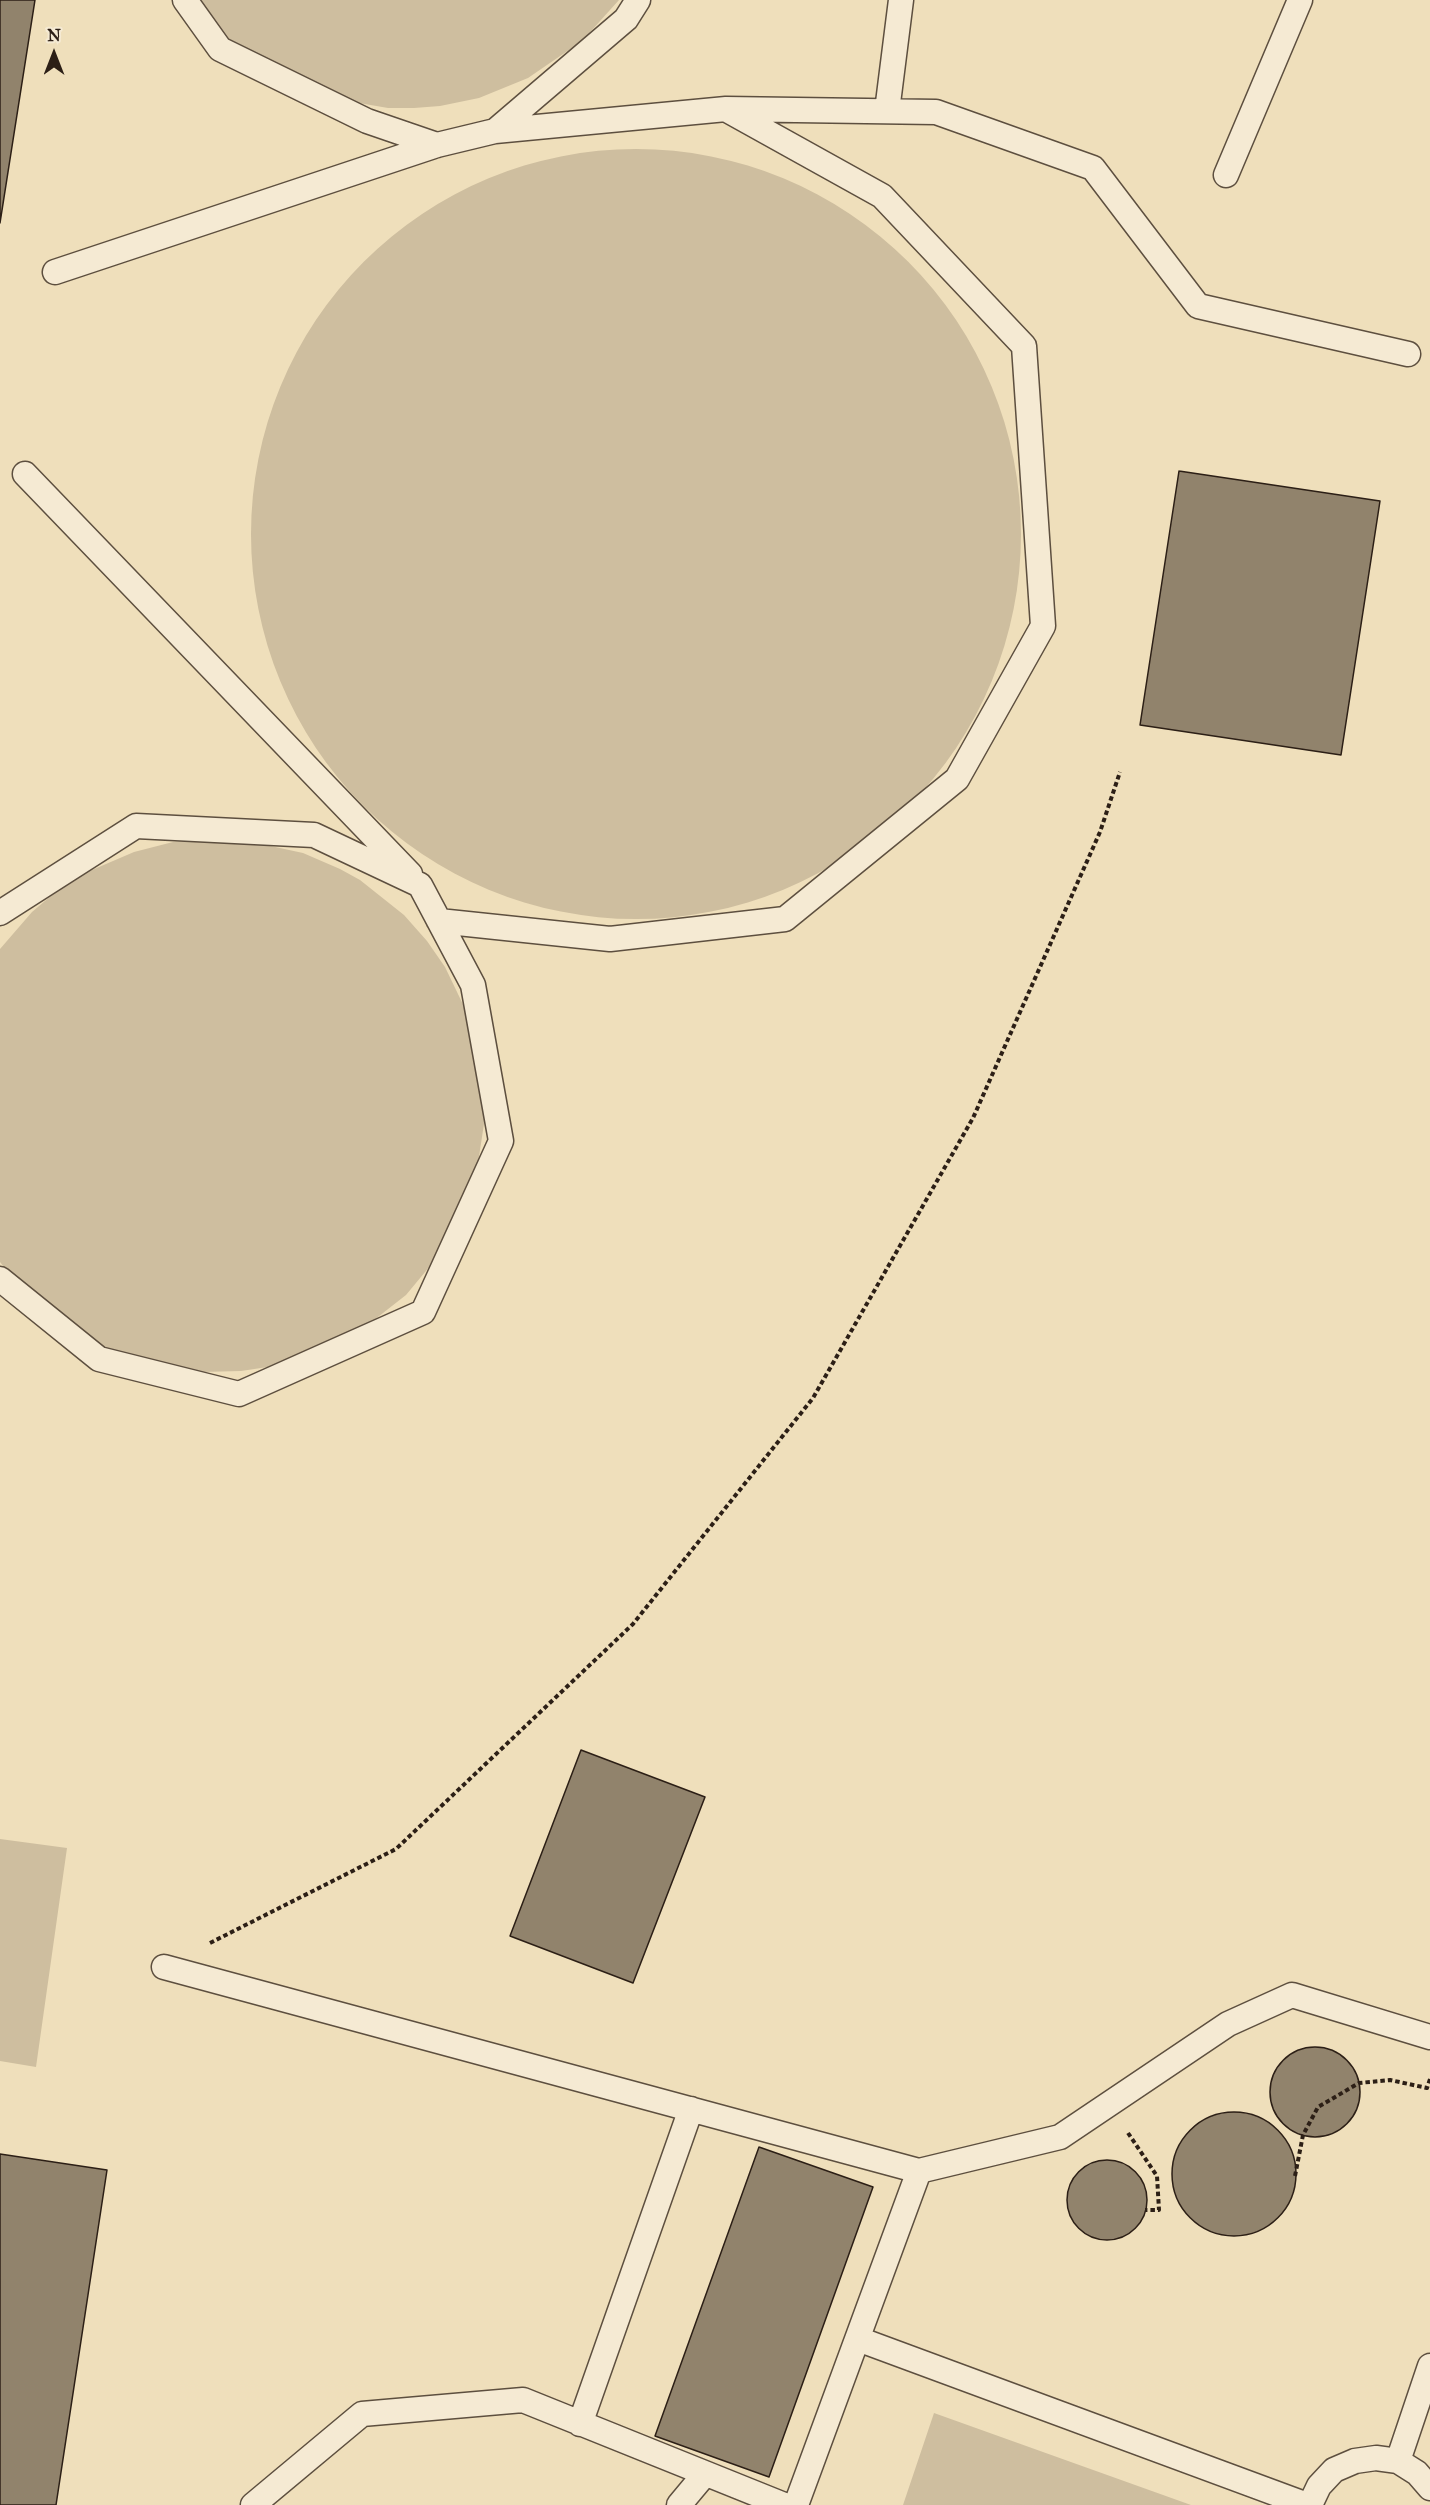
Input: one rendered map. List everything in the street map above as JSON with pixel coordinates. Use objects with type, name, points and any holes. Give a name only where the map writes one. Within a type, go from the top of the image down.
[{"type":"lane","points":[[185,0],[220,49],[368,121],[437,145]]},
{"type":"lane","points":[[495,131],[626,19],[638,0]]},
{"type":"lane","points":[[887,111],[901,0]]},
{"type":"lane","points":[[1226,175],[1300,0]]},
{"type":"lane","points":[[55,272],[437,145],[495,131],[726,109],[936,112],[1093,168],[1198,306],[1408,354]]},
{"type":"lane","points":[[439,921],[610,939],[785,919],[957,779],[1043,626],[1024,346],[882,196],[726,109]]},
{"type":"lane","points":[[0,1279],[99,1359],[239,1395],[423,1312],[501,1141],[473,985],[420,885],[25,474]]},
{"type":"lane","points":[[0,913],[136,826],[314,835],[420,885]]},
{"type":"lane","points":[[164,1967],[919,2170],[1060,2137],[1228,2024],[1292,1995],[1430,2037]]},
{"type":"lane","points":[[580,2424],[691,2109]]},
{"type":"lane","points":[[796,2505],[919,2170]]},
{"type":"lane","points":[[858,2339],[1309,2505],[1319,2486],[1334,2470],[1355,2461],[1376,2458],[1398,2462],[1417,2473],[1430,2488]]},
{"type":"lane","points":[[1398,2462],[1430,2366]]},
{"type":"lane","points":[[253,2505],[362,2414],[523,2400],[704,2475],[784,2505]]},
{"type":"lane","points":[[679,2505],[704,2475]]},
{"type":"path","points":[[164,1967],[396,1849],[633,1624],[813,1398],[978,1108],[1100,832],[1120,772]]},
{"type":"path","points":[[1295,2176],[1303,2135],[1318,2107],[1359,2082],[1390,2080],[1427,2088],[1430,2079]]},
{"type":"path","points":[[1109,2105],[1157,2176],[1159,2210],[1145,2210]]},
{"type":"shaded area","points":[[189,0],[619,0],[582,41],[528,78],[479,98],[440,106],[388,108],[336,99],[231,45]]},
{"type":"shaded area","points":[[636,149],[711,156],[748,165],[783,178],[818,194],[850,214],[880,236],[908,262],[934,290],[956,320],[976,352],[992,387],[1005,422],[1014,459],[1021,534],[1014,609],[1005,646],[992,681],[976,716],[956,748],[934,778],[908,806],[880,832],[850,854],[818,874],[783,890],[748,903],[711,912],[636,919],[561,912],[524,903],[489,890],[454,874],[422,854],[392,832],[364,806],[338,778],[316,748],[296,716],[280,681],[267,646],[258,609],[251,534],[258,459],[267,422],[280,387],[296,352],[316,320],[338,290],[364,262],[392,236],[422,214],[454,194],[489,178],[524,165],[561,156]]},
{"type":"shaded area","points":[[199,840],[252,842],[303,853],[360,880],[404,915],[427,941],[445,967],[470,1019],[485,1117],[477,1170],[440,1254],[406,1295],[360,1331],[281,1365],[241,1371],[201,1372],[175,1369],[124,1356],[99,1346],[16,1282],[0,1262],[0,949],[32,912],[52,895],[85,873],[134,852],[173,842]]},
{"type":"shaded area","points":[[0,1839],[67,1848],[36,2067],[0,2061]]},
{"type":"shaded area","points":[[934,2413],[1191,2505],[903,2505]]},
{"type":"building","points":[[0,0],[35,0],[0,223]]},
{"type":"building","points":[[1179,471],[1380,501],[1341,755],[1140,725]]},
{"type":"building","points":[[581,1750],[705,1797],[633,1983],[510,1936]]},
{"type":"building","points":[[1315,2047],[1332,2051],[1347,2060],[1356,2075],[1360,2092],[1356,2109],[1347,2124],[1332,2133],[1315,2137],[1298,2133],[1283,2124],[1274,2109],[1270,2092],[1274,2075],[1283,2060],[1298,2051]]},
{"type":"building","points":[[1234,2112],[1258,2117],[1278,2130],[1291,2150],[1296,2174],[1291,2198],[1278,2218],[1258,2231],[1234,2236],[1210,2231],[1190,2218],[1177,2198],[1172,2174],[1177,2150],[1190,2130],[1210,2117]]},
{"type":"building","points":[[759,2147],[873,2187],[769,2477],[655,2436]]},
{"type":"building","points":[[0,2154],[107,2170],[56,2505],[0,2505]]},
{"type":"building","points":[[1107,2160],[1122,2163],[1135,2172],[1144,2185],[1147,2200],[1144,2215],[1135,2228],[1122,2237],[1107,2240],[1092,2237],[1079,2228],[1070,2215],[1067,2200],[1070,2185],[1079,2172],[1092,2163]]}]
